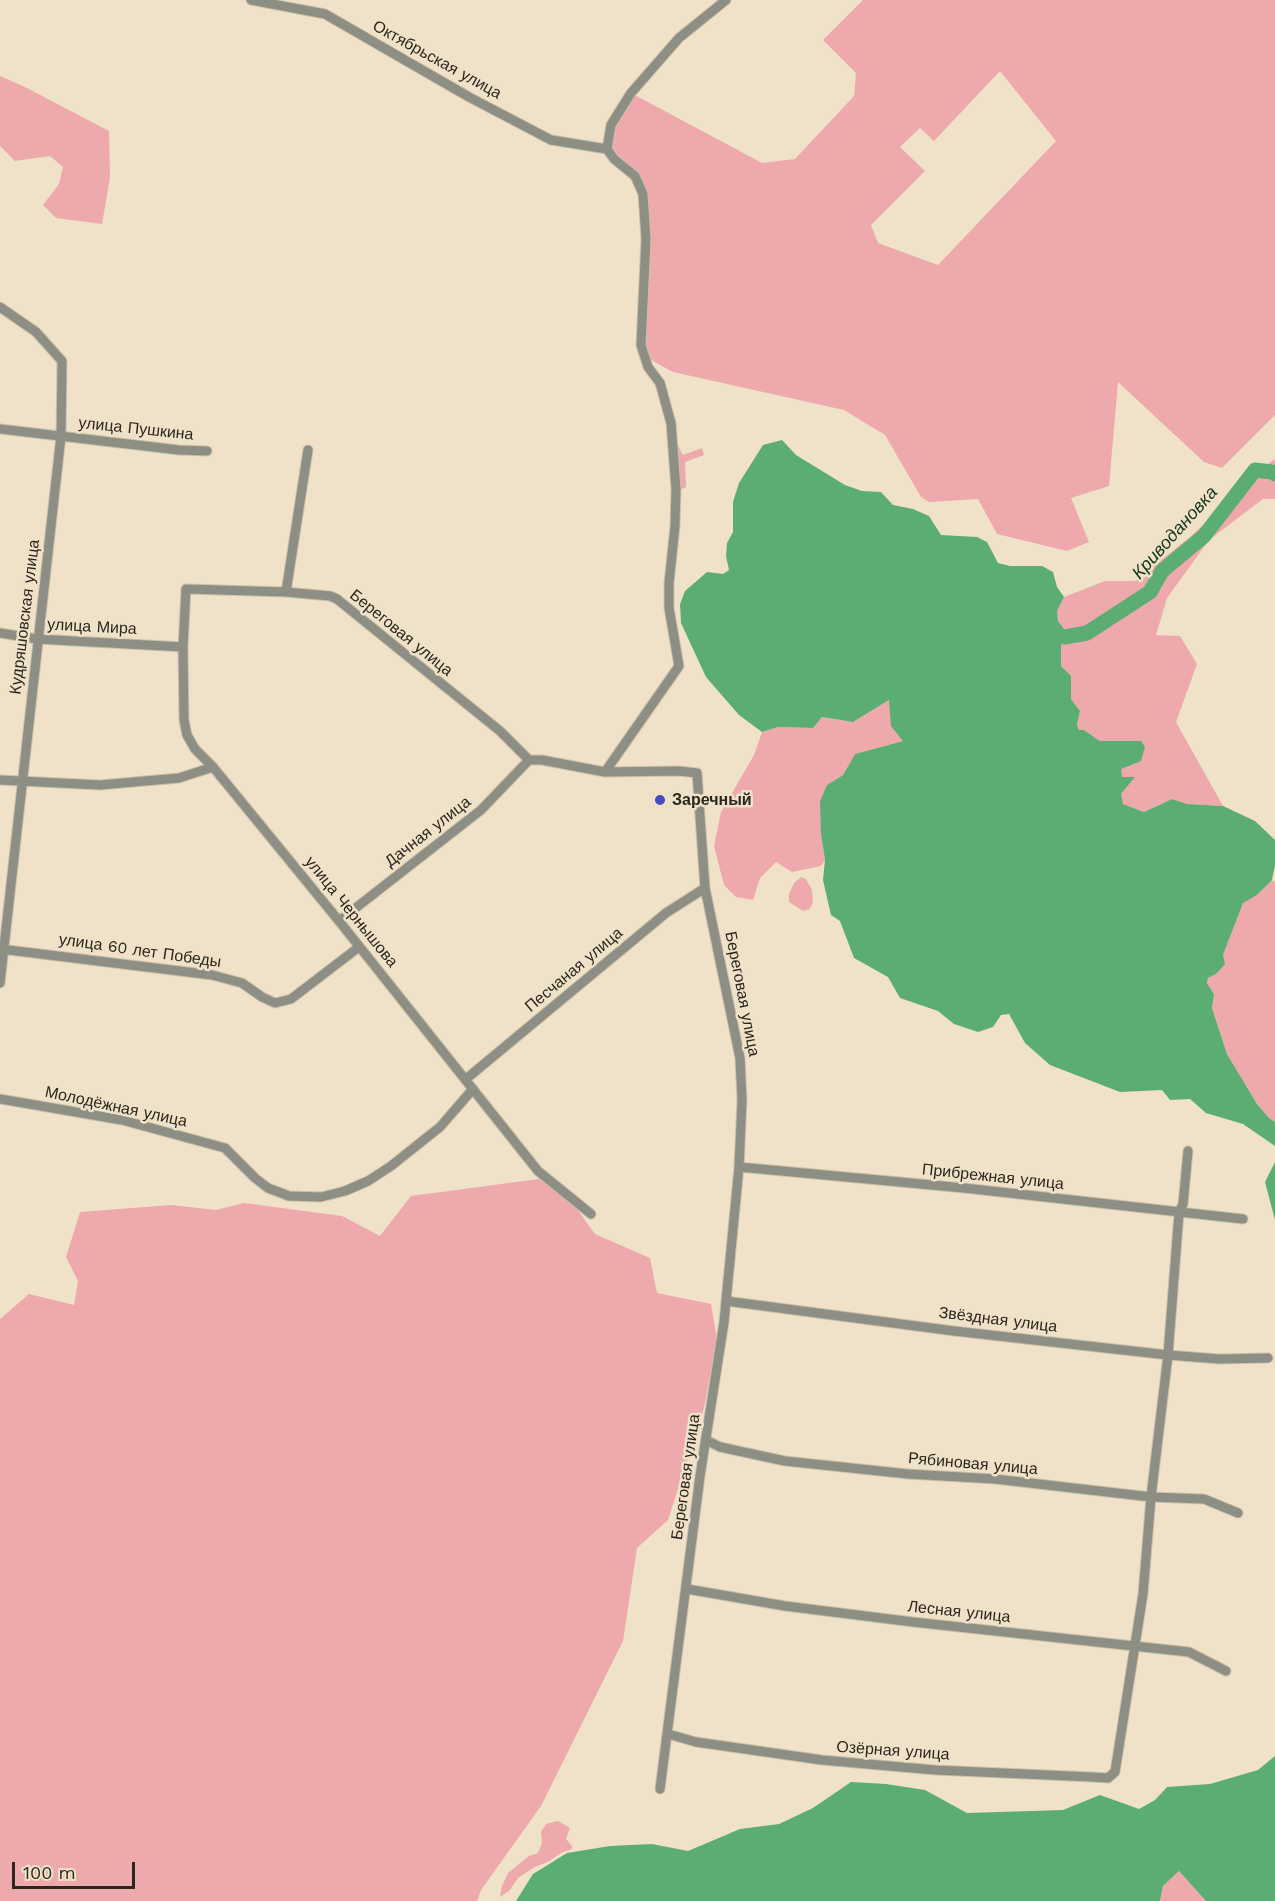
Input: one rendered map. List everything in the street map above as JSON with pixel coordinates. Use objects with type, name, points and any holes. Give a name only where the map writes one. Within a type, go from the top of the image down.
[{"type":"street","name":"Октябрьская улица","points":[[251,0],[325,14],[450,86],[551,140],[607,149]]},
{"type":"street","points":[[605,772],[679,666],[669,608],[676,489],[671,423],[660,383],[648,367],[641,345],[646,239],[643,194],[635,176],[614,159],[607,149],[611,125],[631,93],[679,38],[726,0]]},
{"type":"street","name":"Кудряшовская улица","points":[[0,307],[36,332],[62,361],[61,436],[0,983]]},
{"type":"street","name":"улица Пушкина","points":[[0,429],[179,450],[207,451]]},
{"type":"street","points":[[286,592],[308,450]]},
{"type":"street","name":"Береговая улица","points":[[186,589],[319,594],[337,599],[500,731],[529,760],[542,760],[605,772],[679,771],[697,773],[705,888],[740,1058],[742,1100],[739,1167],[726,1301],[700,1476],[660,1789]]},
{"type":"street","name":"улица Чернышова","points":[[186,589],[183,647],[184,720],[187,735],[195,749],[213,767],[339,921],[538,1171],[591,1214]]},
{"type":"street","name":"улица Мира","points":[[0,633],[37,639],[183,647]]},
{"type":"street","name":"Дачная улица","points":[[339,921],[481,810],[529,760]]},
{"type":"street","points":[[0,780],[110,784],[179,778],[213,767]]},
{"type":"street","name":"Песчаная улица","points":[[466,1079],[666,913],[705,888]]},
{"type":"street","name":"улица 60 лет Победы","points":[[2,949],[142,965],[231,979],[243,983],[262,997],[275,1003],[291,999],[359,948]]},
{"type":"street","name":"Молодёжная улица","points":[[0,1099],[122,1120],[225,1148],[268,1188],[289,1196],[321,1197],[360,1184],[390,1166],[440,1127],[473,1089]]},
{"type":"street","points":[[1134,1646],[1143,1594],[1151,1497],[1168,1355],[1179,1213],[1183,1204],[1188,1151]]},
{"type":"street","name":"Прибрежная улица","points":[[739,1167],[964,1188],[1244,1219]]},
{"type":"street","name":"Звёздная улица","points":[[726,1301],[954,1331],[1168,1355],[1219,1359],[1268,1358]]},
{"type":"street","name":"Рябиновая улица","points":[[706,1440],[720,1447],[786,1461],[908,1474],[995,1479],[1151,1497],[1204,1500],[1238,1513]]},
{"type":"street","name":"Лесная улица","points":[[687,1589],[785,1606],[1189,1652],[1226,1671]]},
{"type":"street","name":"Озёрная улица","points":[[668,1734],[696,1742],[822,1760],[935,1770],[1108,1778],[1115,1772],[1134,1646]]},
{"type":"shaded area","points":[[863,0],[1275,0],[1275,415],[1222,468],[1204,462],[1118,382],[1109,486],[1071,498],[1089,542],[1067,551],[997,534],[978,499],[929,502],[921,497],[885,435],[844,410],[673,372],[644,356],[643,194],[635,176],[607,149],[611,125],[631,93],[762,163],[795,159],[854,96],[856,73],[823,40]],"holes":[[[1000,71],[1056,141],[938,265],[878,243],[871,225],[925,171],[900,147],[920,128],[934,141]]]},
{"type":"shaded area","points":[[0,76],[109,131],[110,178],[102,224],[56,218],[43,205],[59,184],[63,167],[50,156],[15,161],[0,146]]},
{"type":"shaded area","points":[[782,440],[796,455],[845,485],[862,491],[881,492],[893,505],[913,509],[929,516],[941,535],[977,537],[987,542],[998,563],[1010,566],[1042,566],[1053,572],[1057,587],[1064,597],[1057,611],[1058,621],[1064,629],[1065,637],[1061,645],[1061,666],[1071,676],[1071,699],[1080,711],[1077,725],[1079,730],[1084,730],[1100,741],[1141,741],[1145,747],[1141,761],[1121,769],[1122,777],[1135,777],[1121,794],[1123,804],[1144,812],[1172,799],[1187,804],[1223,806],[1255,821],[1275,840],[1275,865],[1272,880],[1257,895],[1243,903],[1223,955],[1225,964],[1216,974],[1208,978],[1207,983],[1214,994],[1212,1008],[1227,1054],[1257,1104],[1275,1122],[1275,1146],[1243,1124],[1206,1113],[1190,1099],[1170,1100],[1162,1090],[1120,1092],[1050,1065],[1025,1043],[1009,1014],[1001,1015],[993,1027],[978,1032],[954,1024],[938,1011],[900,998],[888,977],[854,958],[840,921],[831,915],[823,880],[825,860],[820,801],[827,785],[843,775],[855,754],[903,741],[891,726],[889,700],[853,722],[822,717],[813,728],[778,727],[762,732],[739,715],[706,677],[681,623],[680,604],[685,591],[707,572],[723,574],[729,570],[726,556],[727,543],[733,532],[733,502],[739,483],[763,445]]},
{"type":"shaded area","points":[[676,442],[683,455],[702,448],[704,455],[685,462],[686,487],[680,490]]},
{"type":"shaded area","points":[[1275,459],[1275,499],[1263,499],[1209,540],[1167,598],[1156,635],[1180,636],[1197,664],[1176,722],[1223,806],[1187,804],[1172,799],[1144,812],[1123,804],[1121,794],[1134,778],[1122,777],[1120,769],[1140,741],[1100,741],[1084,730],[1079,730],[1077,725],[1080,711],[1071,699],[1070,676],[1061,666],[1061,645],[1065,636],[1064,629],[1058,621],[1057,611],[1064,597],[1105,581],[1135,581],[1190,537],[1221,508],[1251,465],[1266,465]]},
{"type":"shaded area","points":[[889,700],[903,741],[855,754],[843,775],[827,785],[821,833],[825,860],[821,866],[792,872],[776,862],[760,878],[753,900],[736,897],[724,885],[714,846],[721,812],[754,755],[762,732],[778,727],[813,728],[822,717],[853,722]]},
{"type":"shaded area","points":[[801,877],[806,879],[812,890],[813,902],[810,909],[803,911],[789,902],[789,894],[794,883]]},
{"type":"shaded area","points":[[1272,880],[1275,882],[1275,1122],[1257,1104],[1227,1054],[1212,1008],[1214,994],[1207,983],[1208,978],[1216,974],[1243,902],[1257,895]]},
{"type":"shaded area","points":[[1275,1162],[1275,1220],[1265,1182]]},
{"type":"shaded area","points":[[554,1177],[595,1234],[650,1258],[657,1293],[711,1304],[717,1339],[704,1408],[668,1520],[637,1548],[623,1641],[541,1806],[481,1890],[477,1901],[0,1901],[0,1319],[29,1294],[74,1305],[78,1281],[66,1257],[80,1212],[171,1205],[216,1210],[244,1203],[342,1216],[380,1236],[411,1196]]},
{"type":"shaded area","points":[[1275,1756],[1275,1901],[1206,1901],[1179,1871],[1163,1886],[1160,1901],[516,1901],[533,1874],[567,1853],[610,1846],[652,1844],[688,1851],[740,1829],[779,1824],[813,1808],[851,1782],[925,1790],[967,1813],[1063,1810],[1100,1795],[1139,1809],[1155,1800],[1167,1787],[1210,1784],[1258,1770]]},
{"type":"shaded area","points":[[558,1821],[570,1828],[566,1839],[572,1849],[518,1878],[510,1890],[500,1897],[508,1873],[529,1856],[538,1853],[542,1843],[541,1832],[546,1824]]},
{"type":"shaded area","points":[[1179,1871],[1206,1901],[1160,1901],[1163,1886]]},
{"type":"waterway","name":"Криводановка","points":[[1065,637],[1087,633],[1150,592],[1162,571],[1204,536],[1255,470],[1275,474]]},
{"type":"place","name":"Заречный","points":[[660,800]]}]
